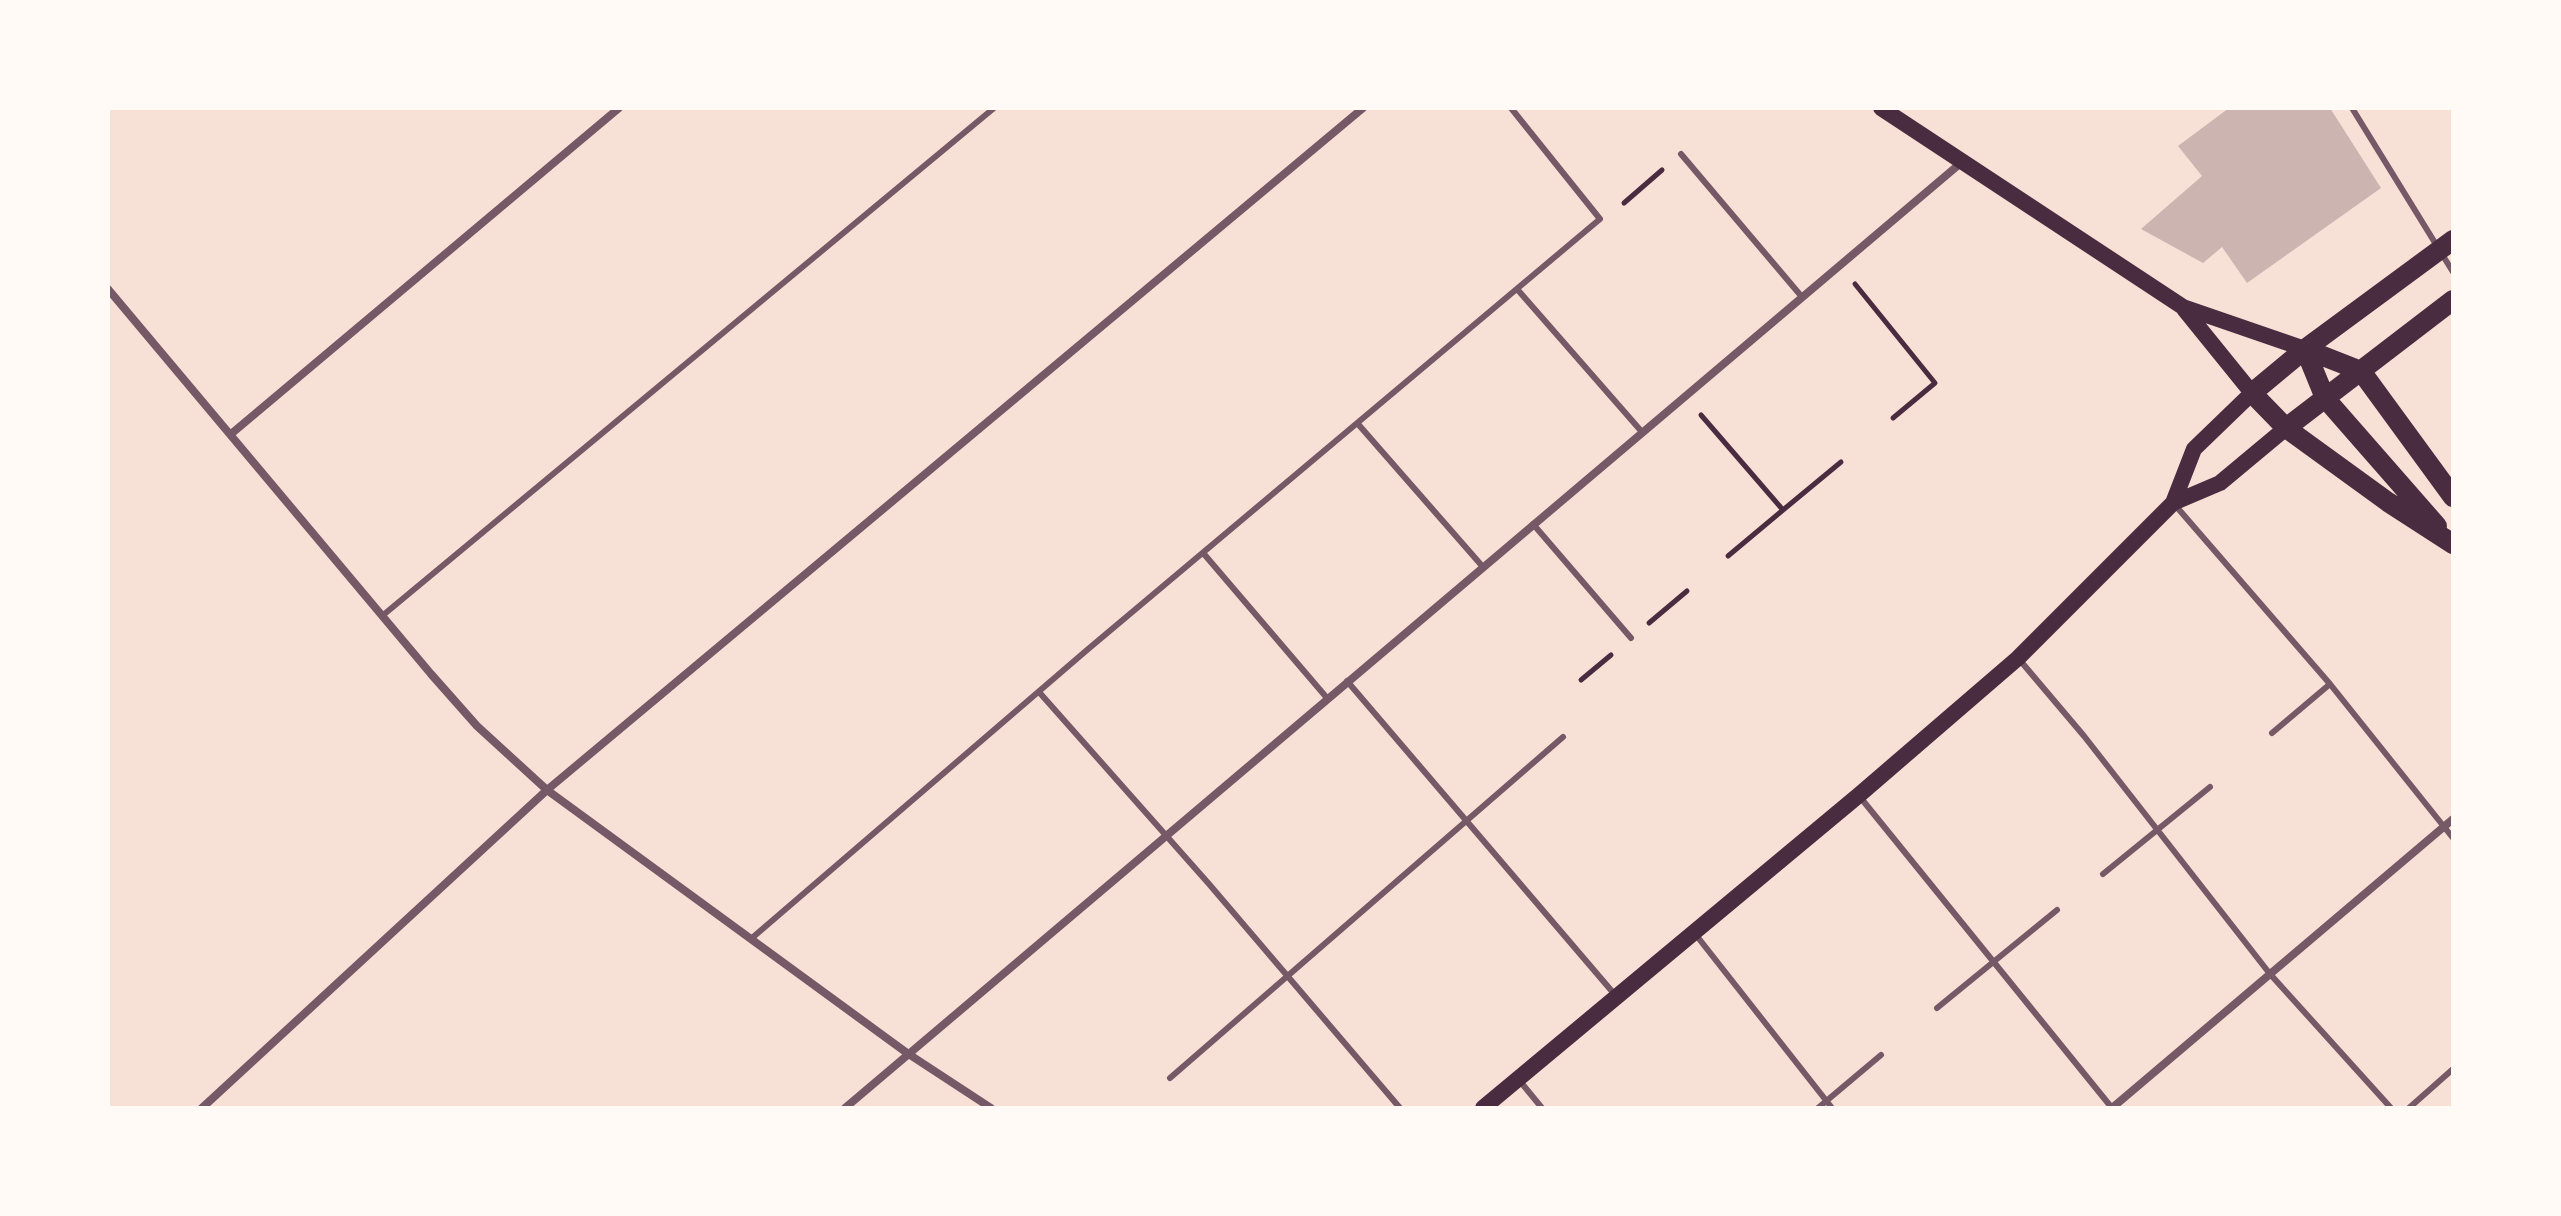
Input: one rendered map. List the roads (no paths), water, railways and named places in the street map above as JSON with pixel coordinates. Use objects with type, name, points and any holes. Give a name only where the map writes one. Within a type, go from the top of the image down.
[{"type":"main road","points":[[1881,108],[2183,307],[2361,371],[2453,497]]},
{"type":"main road","points":[[2173,503],[2194,449],[2252,393],[2305,349],[2445,245]]},
{"type":"main road","points":[[1483,1108],[1859,795],[2018,658],[2173,503],[2220,483],[2286,428],[2453,300]]},
{"type":"main road","points":[[2183,307],[2252,393],[2286,428],[2388,502],[2453,544]]},
{"type":"main road","points":[[2305,349],[2325,398],[2453,544]]},
{"type":"street","points":[[231,434],[619,108]]},
{"type":"street","points":[[202,1108],[547,790],[1363,108]]},
{"type":"street","points":[[845,1108],[1962,161]]},
{"type":"street","points":[[108,289],[477,726],[547,790],[907,1053],[991,1108]]},
{"type":"street","points":[[2112,1108],[2453,819]]},
{"type":"lane","points":[[382,616],[994,108]]},
{"type":"lane","points":[[1347,108],[1353,116]]},
{"type":"lane","points":[[752,938],[1600,219],[1511,108]]},
{"type":"lane","points":[[2352,108],[2445,245],[2453,272]]},
{"type":"lane","points":[[1681,154],[1802,297]]},
{"type":"lane","points":[[1517,289],[1642,432]]},
{"type":"lane","points":[[1358,424],[1483,567]]},
{"type":"lane","points":[[2173,503],[2330,684],[2453,838]]},
{"type":"lane","points":[[1533,524],[1631,638]]},
{"type":"lane","points":[[1204,554],[1327,698]]},
{"type":"lane","points":[[2018,658],[2158,829],[2270,974],[2391,1108]]},
{"type":"lane","points":[[1347,681],[1616,996]]},
{"type":"lane","points":[[2272,733],[2330,684]]},
{"type":"lane","points":[[1039,692],[1400,1108]]},
{"type":"lane","points":[[1170,1078],[1563,737]]},
{"type":"lane","points":[[2103,874],[2210,787]]},
{"type":"lane","points":[[1859,795],[2112,1108]]},
{"type":"lane","points":[[1937,1008],[2057,910]]},
{"type":"lane","points":[[1693,932],[1832,1108]]},
{"type":"lane","points":[[1818,1108],[1881,1055]]},
{"type":"lane","points":[[2409,1108],[2453,1069]]},
{"type":"lane","points":[[1518,1079],[1542,1108]]}]
